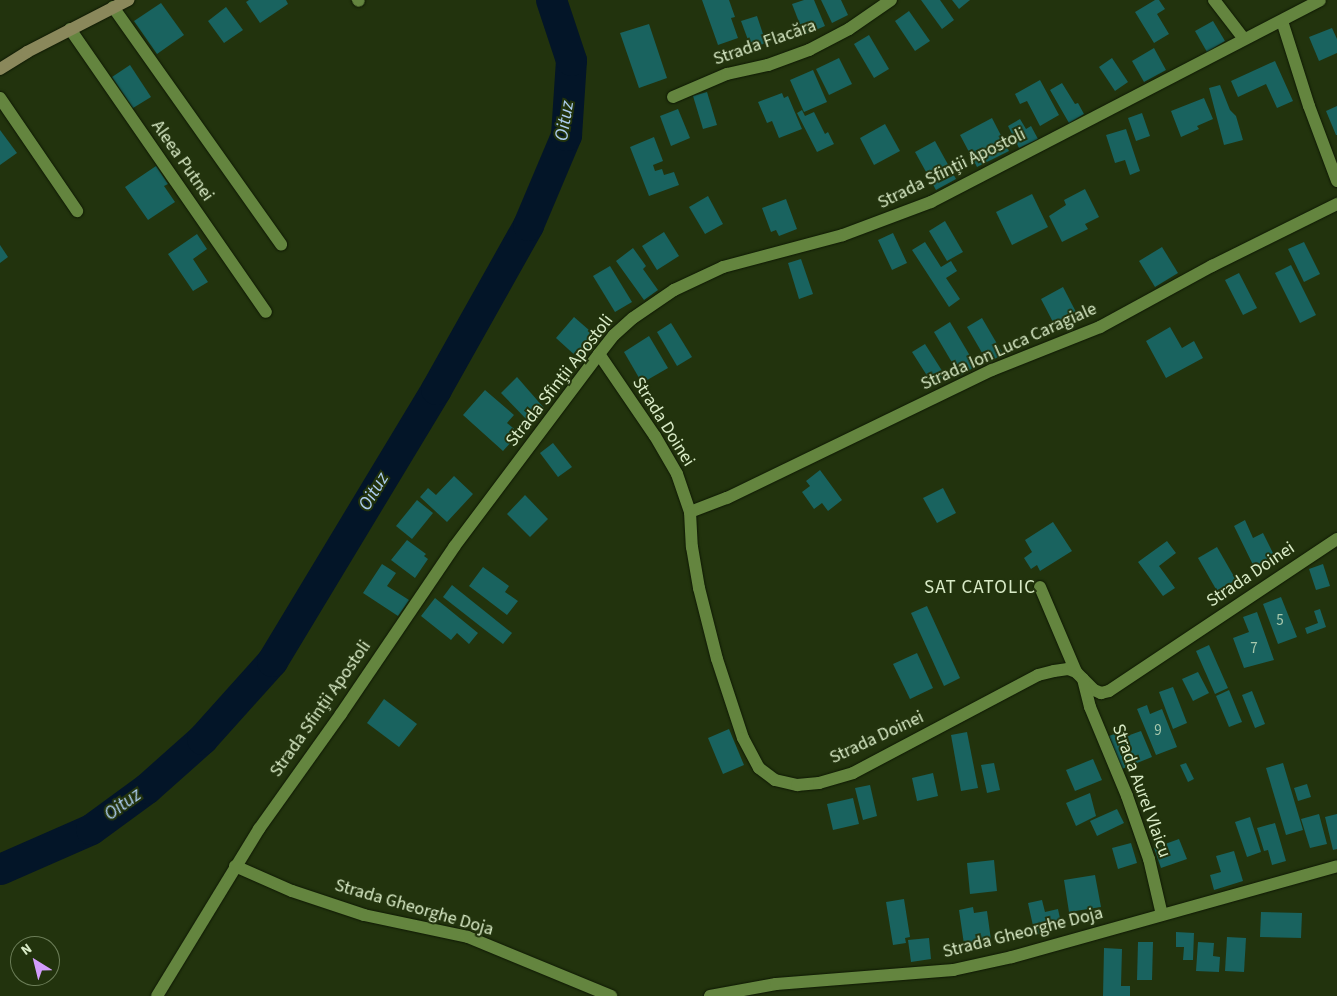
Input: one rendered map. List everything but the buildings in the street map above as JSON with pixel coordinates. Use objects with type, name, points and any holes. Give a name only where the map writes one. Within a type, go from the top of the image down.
[{"type":"street","points":[[0,69],[128,0]]},
{"type":"street","name":"Strada Flacăra","points":[[673,97],[726,74],[768,64],[809,50],[849,29],[891,0]]},
{"type":"street","points":[[1214,0],[1244,39]]},
{"type":"street","name":"Strada Sfinții Apostoli","points":[[157,996],[235,866],[284,791],[336,721],[454,547],[599,354],[614,335],[633,318],[658,300],[696,278],[723,268],[843,236],[931,202],[1320,0]]},
{"type":"street","points":[[113,7],[281,244]]},
{"type":"street","points":[[1282,21],[1309,106],[1337,181]]},
{"type":"street","name":"Aleea Putnei","points":[[70,30],[266,312]]},
{"type":"street","points":[[0,98],[77,211]]},
{"type":"street","name":"Strada Ion Luca Caragiale","points":[[690,512],[727,498],[992,370],[1100,327],[1212,266],[1337,204]]},
{"type":"street","name":"Strada Doinei","points":[[599,354],[677,474],[690,512],[692,547],[699,588],[717,659],[750,754],[759,768],[775,780],[797,785],[819,783],[852,773],[1038,675],[1068,669],[1094,690],[1101,693],[1114,688],[1337,539]]},
{"type":"street","name":"Strada Aurel Vlaicu","points":[[1040,587],[1079,676],[1127,796],[1149,859],[1162,915]]},
{"type":"street","name":"Strada Gheorghe Doja","points":[[235,866],[292,890],[364,915],[468,937],[611,996]]},
{"type":"street","name":"Strada Gheorghe Doja","points":[[710,996],[776,984],[953,970],[1012,957],[1337,866]]},
{"type":"waterway","name":"Oituz","points":[[0,869],[91,829],[147,788],[202,739],[272,661],[436,389],[528,225],[566,135],[571,60],[551,0]]},
{"type":"district","name":"SAT CATOLIC","points":[[980,588]]}]
